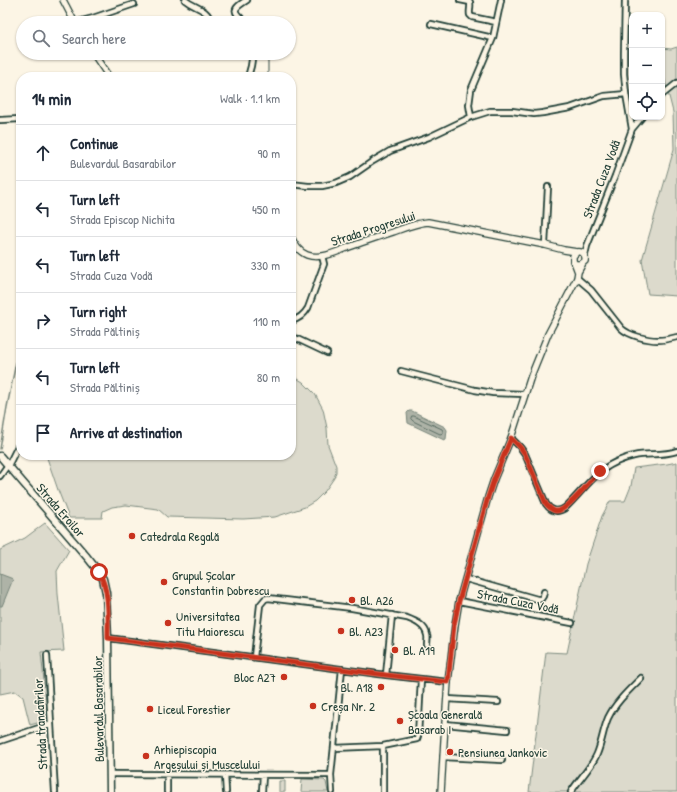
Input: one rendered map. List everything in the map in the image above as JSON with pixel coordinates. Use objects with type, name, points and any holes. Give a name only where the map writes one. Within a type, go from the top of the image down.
[{"type":"main road","name":"Strada Eroilor","points":[[4,461],[87,557],[103,579]]},
{"type":"main road","name":"Bulevardul Basarabilor","points":[[103,579],[106,592],[108,638],[110,792]]},
{"type":"street","points":[[63,0],[71,16]]},
{"type":"street","points":[[186,0],[190,4],[205,12],[208,16]]},
{"type":"street","points":[[239,16],[236,9],[247,0]]},
{"type":"street","points":[[460,0],[470,2],[471,5],[469,13],[472,17],[496,22]]},
{"type":"street","points":[[471,117],[469,105],[471,90],[493,38],[501,0]]},
{"type":"street","name":"Strada Cuza Vodă","points":[[441,792],[448,682],[454,625],[459,601],[488,497],[511,438],[537,360],[585,261],[581,253],[587,246],[632,129],[626,94],[624,53],[625,0]]},
{"type":"street","points":[[100,16],[134,4]]},
{"type":"street","points":[[431,24],[493,38]]},
{"type":"street","points":[[98,60],[106,72]]},
{"type":"street","points":[[249,72],[252,60]]},
{"type":"street","points":[[665,93],[677,83]]},
{"type":"street","points":[[296,185],[322,186],[336,183],[350,177],[373,161],[390,152],[429,137],[471,117],[490,111],[512,111],[534,114],[543,113],[575,107],[604,96],[626,94]]},
{"type":"street","points":[[0,120],[16,119]]},
{"type":"street","points":[[632,129],[640,120]]},
{"type":"street","points":[[545,245],[548,188]]},
{"type":"street","name":"Strada Progresului","points":[[296,246],[300,251],[307,255],[322,256],[428,222],[581,253]]},
{"type":"street","points":[[564,250],[574,261],[581,264],[583,263]]},
{"type":"street","points":[[581,253],[573,256],[577,275],[625,332],[635,336],[655,340],[667,340],[677,337]]},
{"type":"street","points":[[296,319],[306,313],[324,264],[322,256]]},
{"type":"street","points":[[296,338],[327,353]]},
{"type":"street","points":[[401,371],[475,390],[492,393],[525,394]]},
{"type":"street","points":[[511,438],[525,454],[546,504],[556,511],[565,508],[596,474],[609,465],[633,456],[677,451]]},
{"type":"street","points":[[0,476],[4,461],[16,446]]},
{"type":"street","points":[[466,579],[537,599],[541,599],[544,592]]},
{"type":"street","points":[[254,657],[260,605],[265,599],[352,608],[407,618],[414,620],[425,630],[427,634],[427,645]]},
{"type":"street","name":"Strada Cuza Vodă","points":[[459,601],[572,623]]},
{"type":"street","points":[[386,675],[392,615]]},
{"type":"street","points":[[108,638],[448,682]]},
{"type":"street","name":"Strada trandafirilor","points":[[47,655],[55,792]]},
{"type":"street","points":[[332,792],[331,775],[342,669]]},
{"type":"street","points":[[571,792],[597,755],[608,717],[613,709],[641,678]]},
{"type":"street","points":[[334,748],[384,746],[417,739],[420,679]]},
{"type":"street","points":[[447,699],[498,702]]},
{"type":"street","points":[[0,741],[51,724]]},
{"type":"street","points":[[445,724],[507,730]]},
{"type":"street","points":[[383,792],[384,746]]},
{"type":"street","points":[[443,757],[502,760]]},
{"type":"street","points":[[110,774],[331,775]]},
{"type":"street","points":[[167,774],[167,792]]},
{"type":"street","points":[[225,775],[226,792]]},
{"type":"street","points":[[262,792],[263,775]]},
{"type":"shaded area","points":[[677,47],[677,296],[648,294],[642,260],[674,149],[673,112],[665,81],[665,48],[671,49]]},
{"type":"shaded area","points":[[296,378],[303,382],[315,394],[323,409],[327,428],[328,445],[336,466],[334,478],[325,491],[315,501],[305,507],[275,517],[243,519],[167,517],[158,509],[126,505],[112,507],[103,511],[102,518],[69,518],[48,460],[296,460]]},
{"type":"shaded area","points":[[677,462],[677,792],[529,792],[546,652],[567,653],[586,564],[602,516],[610,501],[625,501],[631,486],[634,468]]},
{"type":"shaded area","points":[[45,523],[69,550],[57,571],[64,651],[41,652],[48,720],[30,725],[23,697],[15,691],[0,694],[0,550],[25,538]]},
{"type":"shaded area","points":[[302,779],[324,780],[326,782],[328,792],[301,792]]},
{"type":"shaded area","points":[[279,781],[285,781],[285,792],[279,792]]},
{"type":"water","points":[[412,411],[445,427],[447,430],[446,439],[444,440],[408,423],[407,413]]},
{"type":"water","points":[[0,574],[13,579],[2,606],[0,606]]},
{"type":"waterway","points":[[267,60],[268,72]]},
{"type":"waterway","points":[[0,449],[16,363]]},
{"type":"place","name":"Catedrala Regală","points":[[132,536]]},
{"type":"place","name":"Grupul Școlar Constantin Dobrescu","points":[[164,582]]},
{"type":"place","name":"Bl. A26","points":[[352,600]]},
{"type":"place","name":"Universitatea Titu Maiorescu","points":[[168,623]]},
{"type":"place","name":"Bl. A23","points":[[341,631]]},
{"type":"place","name":"Bl. A19","points":[[395,650]]},
{"type":"place","name":"Bloc A27","points":[[284,677]]},
{"type":"place","name":"Bl. A18","points":[[381,687]]},
{"type":"place","name":"Creșa Nr. 2","points":[[313,706]]},
{"type":"place","name":"Liceul Forestier","points":[[150,709]]},
{"type":"place","name":"Școala Generală Basarab I","points":[[400,721]]},
{"type":"place","name":"Pensiunea Jankovic","points":[[450,752]]},
{"type":"place","name":"Arhiepiscopia Argeșului și Muscelului","points":[[146,756]]},
{"type":"route","points":[[99,572],[103,579],[106,592],[108,638],[448,682],[454,625],[459,601],[488,497],[511,438],[525,454],[546,504],[553,510],[558,511],[565,508],[600,471]]}]
